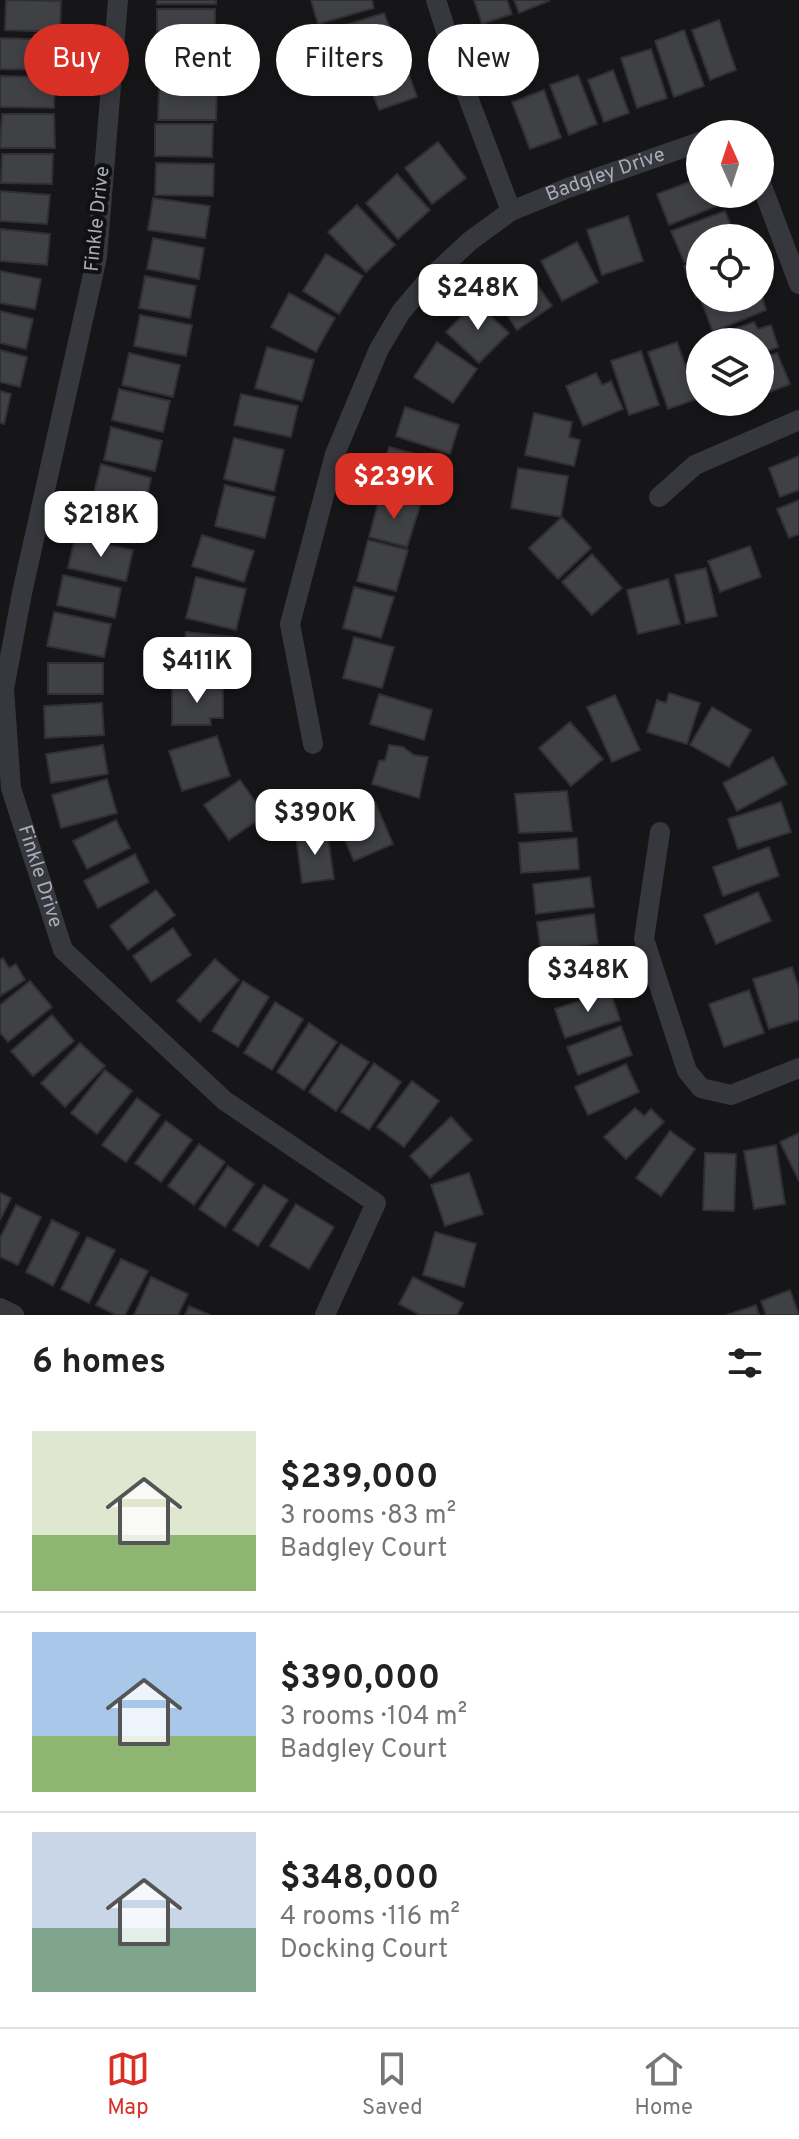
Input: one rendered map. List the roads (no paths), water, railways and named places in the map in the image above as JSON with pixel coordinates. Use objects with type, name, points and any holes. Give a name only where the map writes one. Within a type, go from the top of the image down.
[{"type":"street","name":"Finkle Drive","points":[[118,0],[97,257],[22,593],[4,689],[11,788],[63,950],[225,1101],[376,1203],[325,1315]]},
{"type":"street","points":[[436,0],[463,84],[511,211]]},
{"type":"street","name":"Badgley Drive","points":[[313,744],[290,624],[335,454],[379,349],[401,312],[428,280],[470,241],[511,211],[686,147]]},
{"type":"street","points":[[770,208],[799,284]]},
{"type":"street","points":[[659,497],[695,465],[799,420]]},
{"type":"street","points":[[660,832],[644,939],[687,1071],[701,1088],[731,1095],[799,1068]]},
{"type":"street","points":[[0,1308],[14,1315]]}]
